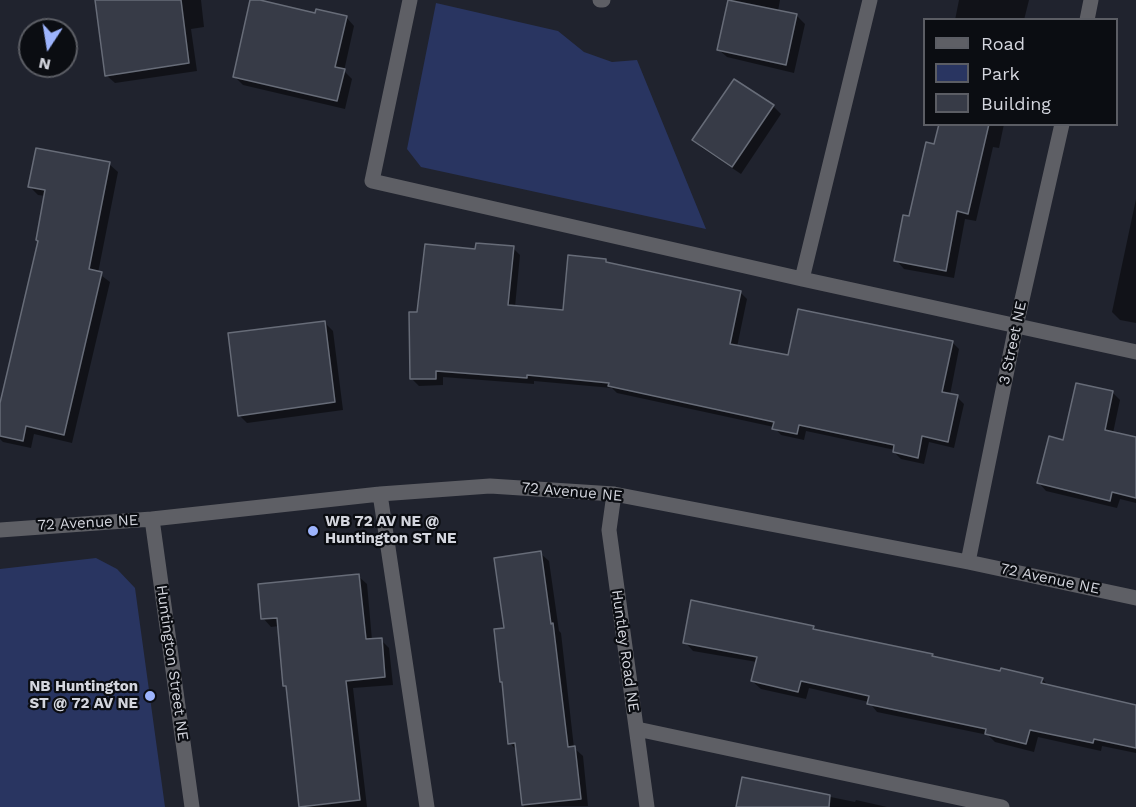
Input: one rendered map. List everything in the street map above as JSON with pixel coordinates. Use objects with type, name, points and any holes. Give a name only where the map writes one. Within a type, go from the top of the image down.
[{"type":"street","points":[[410,0],[372,181],[1136,352]]},
{"type":"street","points":[[802,279],[870,0]]},
{"type":"street","points":[[1087,18],[1091,0]]},
{"type":"street","name":"3 Street NE","points":[[968,562],[1016,326],[1062,126]]},
{"type":"street","name":"72 Avenue NE","points":[[7,529],[152,519],[380,494],[490,486],[614,494],[968,562],[1136,598]]},
{"type":"street","points":[[380,494],[427,807]]},
{"type":"street","name":"Huntley Road NE","points":[[614,494],[609,530],[647,807]]},
{"type":"street","name":"Huntington Street NE","points":[[152,519],[192,807]]},
{"type":"street","points":[[0,520],[7,529]]},
{"type":"street","points":[[637,729],[1002,807]]},
{"type":"green space","points":[[436,3],[558,31],[584,52],[612,62],[637,60],[706,229],[421,167],[407,149]]},
{"type":"green space","points":[[96,558],[117,569],[135,588],[165,807],[0,807],[0,569]]},
{"type":"building","points":[[95,0],[181,0],[189,63],[105,76]]},
{"type":"building","points":[[250,0],[260,0],[315,13],[316,9],[347,16],[335,67],[345,69],[337,101],[233,77]]},
{"type":"building","points":[[728,0],[797,14],[786,65],[717,50]]},
{"type":"building","points":[[734,79],[774,105],[732,167],[692,140]]},
{"type":"building","points":[[938,126],[989,126],[968,214],[957,211],[946,271],[894,261],[903,215],[909,216],[926,142],[934,144]]},
{"type":"building","points":[[36,148],[110,162],[89,269],[102,272],[64,435],[26,426],[23,441],[0,436],[0,403],[38,241],[36,240],[45,190],[28,187]]},
{"type":"building","points":[[476,243],[514,246],[508,305],[563,310],[568,255],[606,259],[606,262],[741,291],[730,344],[788,355],[798,309],[953,341],[942,392],[958,395],[948,442],[922,436],[918,458],[893,452],[894,445],[799,425],[797,434],[772,429],[774,422],[608,386],[609,383],[527,375],[527,378],[436,371],[436,379],[410,379],[409,312],[417,312],[425,244],[475,249]]},
{"type":"building","points":[[325,321],[335,402],[238,416],[228,333]]},
{"type":"building","points":[[1076,383],[1113,391],[1105,430],[1136,437],[1136,498],[1112,492],[1110,501],[1037,483],[1049,436],[1063,440]]},
{"type":"building","points":[[541,551],[551,624],[553,623],[568,747],[575,746],[581,799],[522,805],[515,743],[508,744],[502,682],[500,682],[494,629],[504,628],[494,558]]},
{"type":"building","points":[[359,574],[366,639],[382,638],[385,677],[346,681],[360,800],[299,807],[286,686],[283,686],[277,618],[261,619],[258,584]]},
{"type":"building","points":[[691,600],[814,626],[813,629],[933,654],[932,656],[1000,671],[1001,668],[1043,678],[1041,683],[1136,705],[1136,748],[1094,739],[1093,743],[1030,730],[1026,744],[985,734],[986,729],[867,704],[869,696],[801,681],[798,692],[751,681],[757,657],[683,643]]},
{"type":"building","points":[[742,777],[830,795],[829,807],[736,807]]},
{"type":"place","name":"WB 72 AV NE @ Huntington ST NE","points":[[313,531]]},
{"type":"place","name":"NB Huntington ST @ 72 AV NE","points":[[150,696]]}]
